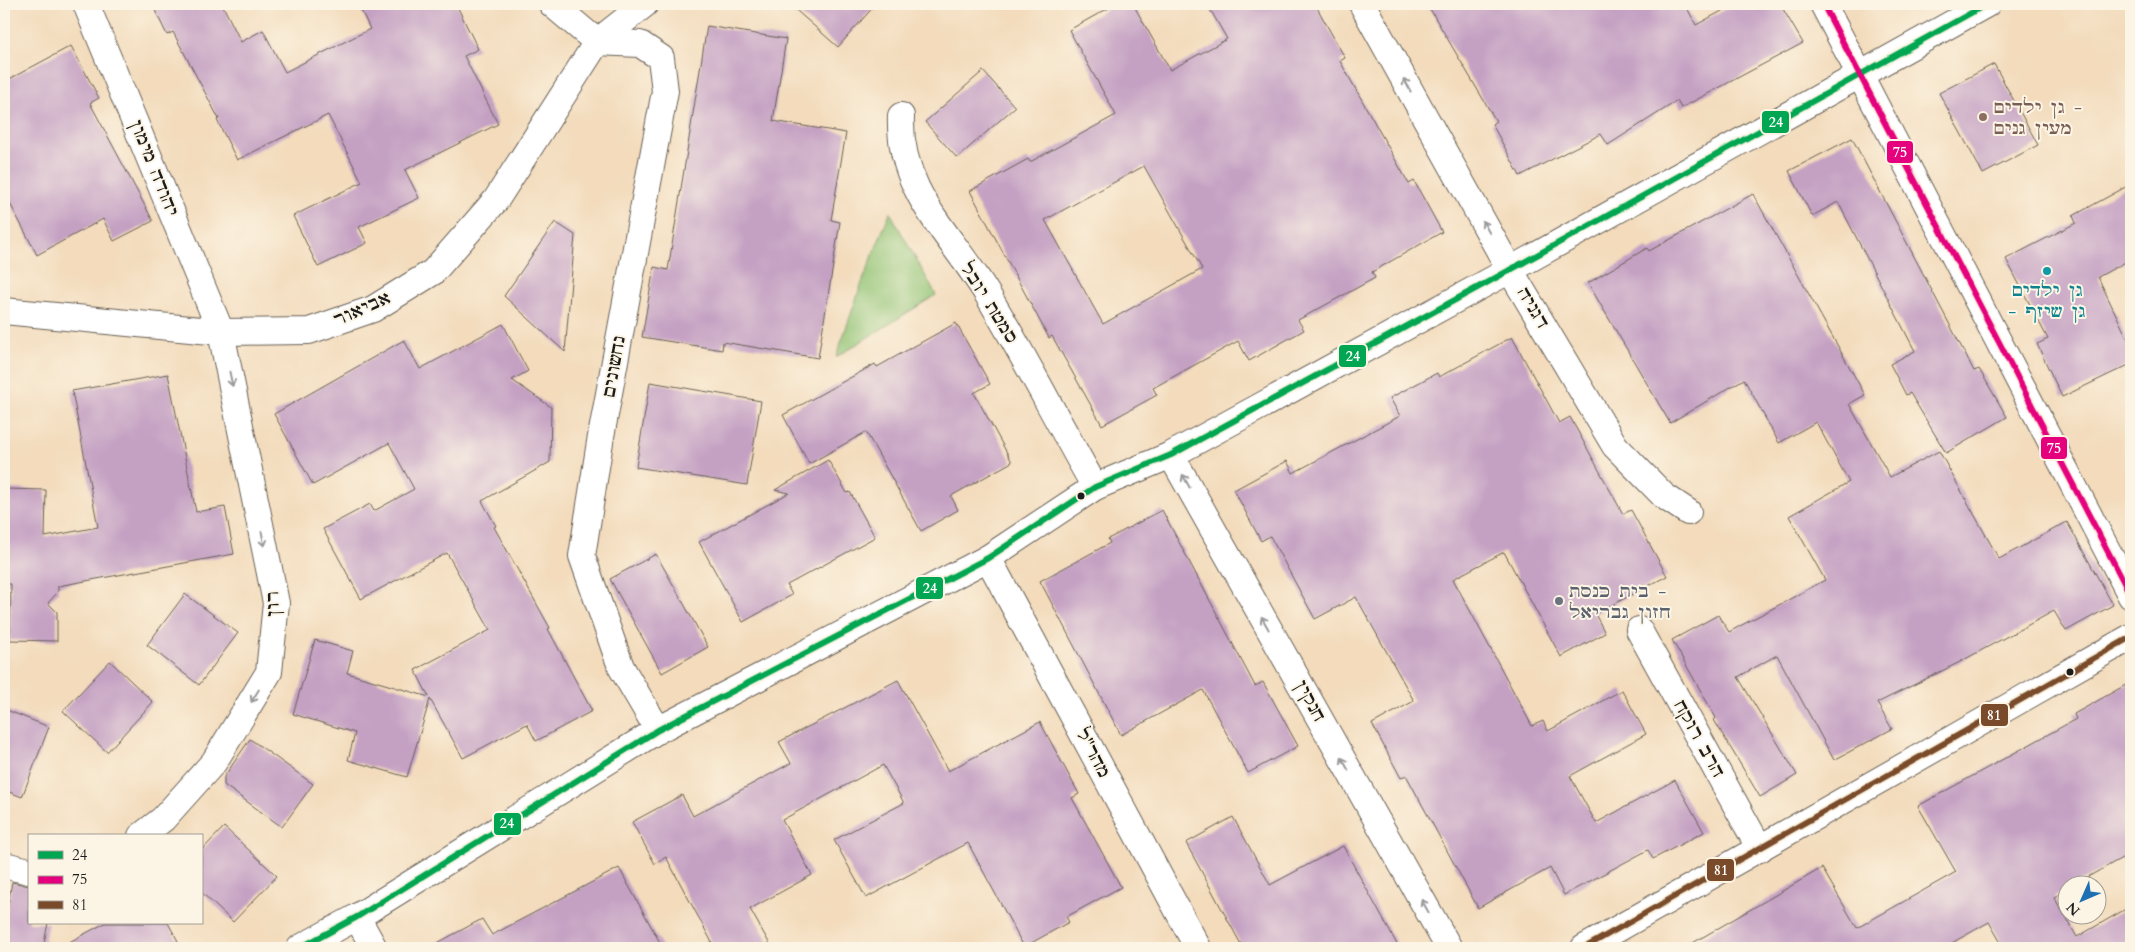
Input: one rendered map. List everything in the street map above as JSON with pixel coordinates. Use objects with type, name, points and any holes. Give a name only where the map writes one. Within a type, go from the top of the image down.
[{"type":"street","name":"יהודה מימון","points":[[86,4],[221,332]]},
{"type":"street","points":[[552,4],[597,42]]},
{"type":"street","name":"אביאור","points":[[4,311],[221,332],[309,331],[373,309],[433,272],[496,200],[597,42],[645,4]]},
{"type":"street","name":"דגניה","points":[[1362,4],[1510,270],[1614,446],[1664,496],[1688,512]]},
{"type":"street","points":[[1822,4],[2131,596]]},
{"type":"street","points":[[300,948],[357,917],[658,730],[988,558],[1095,487],[1171,455],[1510,270],[1987,4]]},
{"type":"street","name":"נחשונים","points":[[597,42],[640,44],[661,58],[665,91],[600,442],[582,556],[621,667],[658,730]]},
{"type":"street","name":"סמטת יובל","points":[[901,116],[900,134],[906,167],[932,216],[985,291],[1095,487]]},
{"type":"street","name":"רון","points":[[144,834],[164,819],[214,762],[269,672],[276,602],[221,332]]},
{"type":"street","name":"חנקין","points":[[1171,455],[1449,948]]},
{"type":"street","name":"מהר\"ל","points":[[988,558],[1198,948]]},
{"type":"street","name":"הרב רוקח","points":[[1639,630],[1760,849]]},
{"type":"street","points":[[1584,948],[2131,637]]},
{"type":"street","points":[[4,865],[28,871]]},
{"type":"street","points":[[357,917],[374,948]]},
{"type":"green space","points":[[890,212],[936,295],[836,357],[860,288]]},
{"type":"building","points":[[152,4],[222,4],[241,42],[263,30],[285,72],[370,29],[358,4],[456,4],[478,49],[464,56],[498,124],[405,170],[419,198],[359,227],[367,243],[318,267],[293,216],[362,182],[328,115],[237,160],[217,120],[219,119],[173,32],[167,35]]},
{"type":"building","points":[[789,4],[876,4],[838,47]]},
{"type":"building","points":[[1116,4],[1133,4],[1170,70],[1227,39],[1207,4],[1315,4],[1345,58],[1340,61],[1409,184],[1414,181],[1442,232],[1372,272],[1375,278],[1298,320],[1304,330],[1249,361],[1238,341],[1153,388],[1157,395],[1102,425],[1052,336],[1049,338],[970,191],[1028,159],[1030,162],[1116,115],[1069,30]],"holes":[[[1144,166],[1202,269],[1103,324],[1045,220]]]},
{"type":"building","points":[[1427,4],[1685,4],[1696,25],[1735,4],[1780,4],[1803,43],[1681,108],[1677,101],[1608,145],[1601,134],[1520,176],[1492,124],[1496,121]]},
{"type":"building","points":[[707,26],[786,39],[773,121],[846,133],[831,220],[840,222],[818,358],[723,342],[722,350],[642,337],[654,267],[668,270]]},
{"type":"building","points":[[71,46],[99,98],[90,103],[153,221],[114,241],[103,219],[37,255],[4,192],[4,82]]},
{"type":"building","points":[[1994,64],[2038,145],[1983,174],[1939,93]]},
{"type":"building","points":[[983,71],[1015,107],[957,158],[925,122]]},
{"type":"building","points":[[1852,138],[1974,371],[1979,369],[2007,417],[1946,453],[1910,393],[1906,395],[1890,364],[1915,351],[1838,202],[1812,216],[1789,171]]},
{"type":"building","points":[[2131,184],[2131,259],[2098,277],[2131,346],[2131,364],[2062,397],[2037,344],[2048,339],[2006,259],[2076,223],[2073,216]]},
{"type":"building","points":[[1753,194],[1865,395],[1849,404],[1890,477],[1939,451],[1999,559],[2067,522],[2113,605],[2066,631],[2054,611],[1958,663],[1877,703],[1892,729],[1834,760],[1777,655],[1738,677],[1797,775],[1760,797],[1714,720],[1716,718],[1672,640],[1718,615],[1729,632],[1825,580],[1789,516],[1849,482],[1816,422],[1779,443],[1744,379],[1670,423],[1588,283],[1647,248],[1649,251]]},
{"type":"building","points":[[555,222],[575,235],[565,352],[504,296]]},
{"type":"building","points":[[956,323],[990,384],[974,393],[1012,462],[951,496],[958,510],[921,531],[866,432],[809,464],[783,415],[875,364],[877,367]]},
{"type":"building","points":[[503,324],[528,371],[512,380],[551,407],[550,462],[482,501],[592,711],[536,741],[527,724],[463,758],[430,699],[407,777],[348,760],[355,733],[293,714],[315,640],[353,651],[347,673],[429,697],[415,670],[490,630],[447,553],[361,599],[323,529],[370,504],[374,511],[414,489],[389,443],[313,485],[274,414],[404,340],[420,369]]},
{"type":"building","points":[[1512,337],[1559,423],[1570,417],[1623,514],[1631,510],[1667,576],[1595,614],[1605,633],[1561,657],[1504,552],[1453,579],[1532,726],[1543,721],[1548,731],[1622,690],[1646,734],[1570,776],[1596,823],[1675,780],[1704,832],[1653,859],[1648,850],[1564,895],[1550,868],[1478,908],[1406,775],[1401,778],[1372,724],[1414,701],[1356,597],[1315,619],[1270,536],[1261,541],[1234,490],[1287,461],[1293,473],[1400,416],[1390,398],[1437,373],[1439,377]]},
{"type":"building","points":[[168,374],[196,512],[225,507],[234,554],[58,586],[58,592],[48,603],[57,612],[57,641],[10,640],[11,584],[4,584],[4,489],[46,490],[45,537],[98,527],[72,391]]},
{"type":"building","points":[[650,382],[761,401],[747,485],[636,467]]},
{"type":"building","points":[[828,460],[847,493],[850,492],[875,537],[787,585],[792,595],[743,622],[699,542],[789,493],[775,490]]},
{"type":"building","points":[[1162,510],[1255,686],[1263,682],[1298,746],[1248,773],[1203,690],[1121,735],[1040,581],[1110,543],[1108,539]]},
{"type":"building","points":[[656,554],[708,647],[662,673],[610,579]]},
{"type":"building","points":[[185,594],[238,633],[199,685],[147,645]]},
{"type":"building","points":[[110,661],[153,702],[107,752],[63,711]]},
{"type":"building","points":[[898,680],[948,771],[1040,722],[1079,794],[1072,798],[1121,887],[1066,917],[1069,922],[1024,947],[968,843],[866,898],[834,840],[904,803],[883,765],[782,820],[812,875],[750,909],[772,948],[715,948],[666,857],[655,864],[632,822],[682,795],[693,816],[791,763],[779,742]]},
{"type":"building","points":[[2131,682],[2131,853],[2093,874],[2058,874],[2058,895],[2054,897],[2058,904],[2058,924],[2070,924],[2077,937],[2100,924],[2108,924],[2108,919],[2131,906],[2131,948],[2004,948],[1989,922],[1943,948],[1684,948],[1822,868],[1857,928],[1956,872],[1918,806],[2076,719],[2074,714]]},
{"type":"building","points":[[4,709],[49,727],[22,797],[4,790]]},
{"type":"building","points":[[250,739],[313,784],[282,827],[224,785],[224,777]]},
{"type":"building","points":[[1233,817],[1270,885],[1343,846],[1399,948],[1243,948],[1186,843]]},
{"type":"building","points":[[224,827],[277,876],[233,922],[202,893],[202,850]]},
{"type":"building","points":[[619,868],[663,948],[428,948],[482,919],[492,935]]},
{"type":"building","points":[[12,882],[28,886],[28,924],[48,924],[43,948],[4,942],[4,927]]},
{"type":"building","points":[[103,924],[169,924],[178,941],[165,948],[58,948]]},
{"type":"transit line","name":"75","points":[[1823,4],[2131,596]]},
{"type":"transit line","name":"24","points":[[300,948],[357,917],[658,730],[988,558],[1095,487],[1171,455],[1510,270],[1987,4]]},
{"type":"transit line","name":"81","points":[[1584,948],[2131,637]]},
{"type":"place","name":"גן ילדים - מעין גנים","points":[[1983,117]]},
{"type":"place","name":"גן ילדים - גן שיזף","points":[[2047,271]]},
{"type":"place","name":"בית כנסת - חזון גבריאל","points":[[1559,601]]}]
